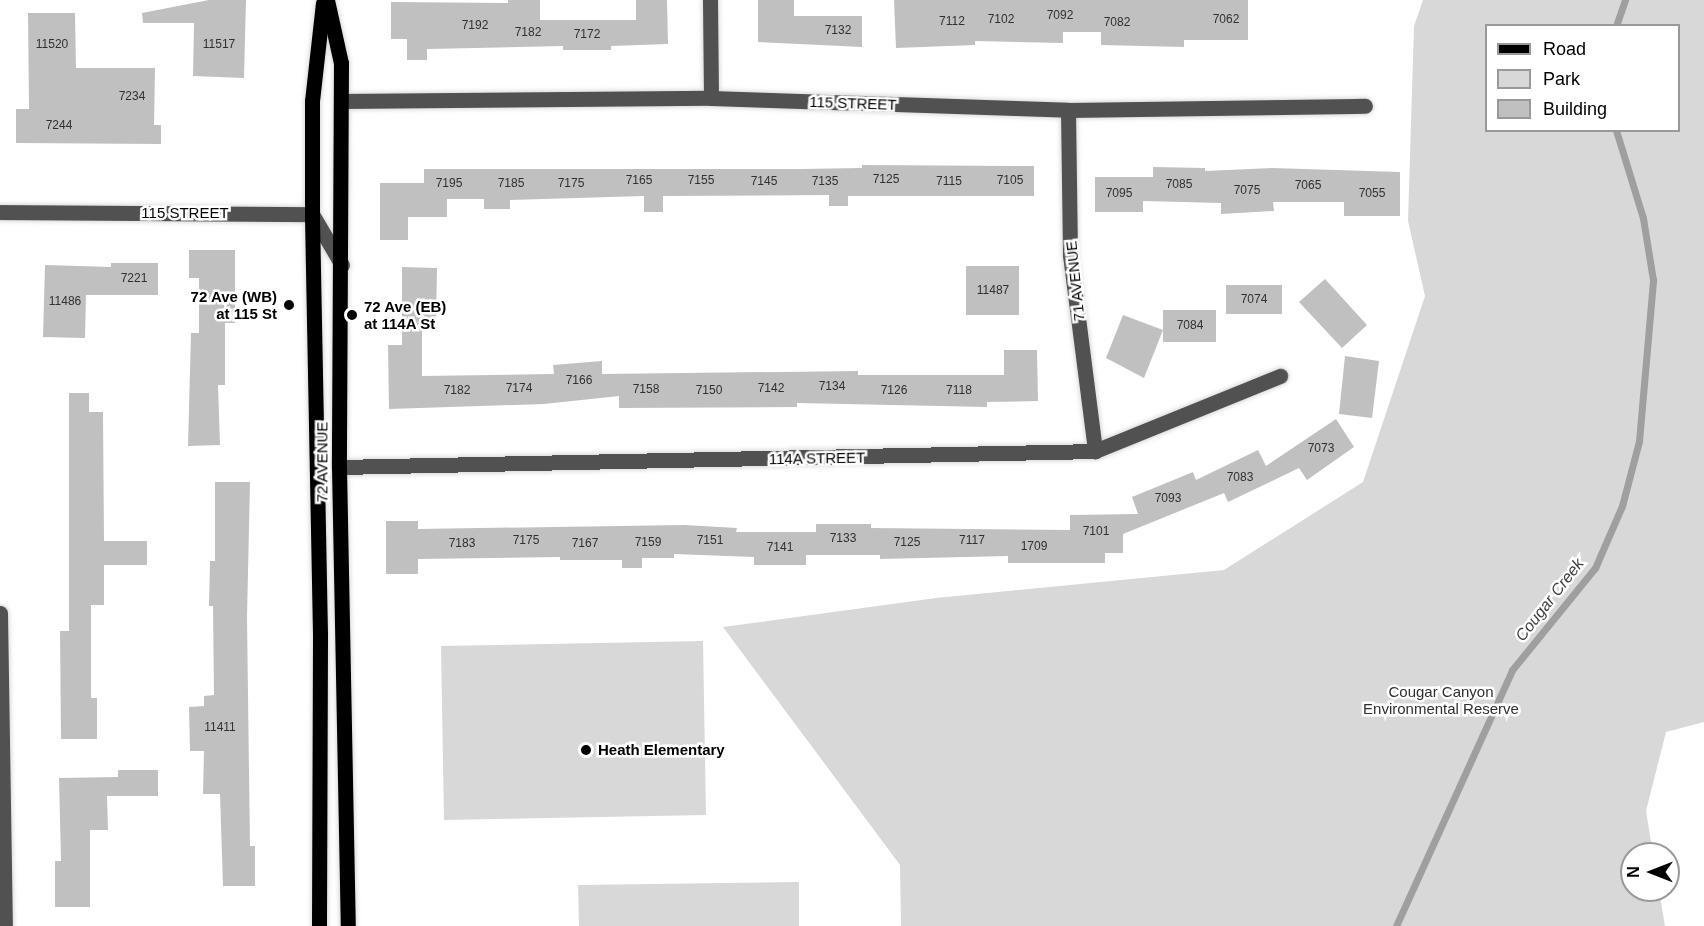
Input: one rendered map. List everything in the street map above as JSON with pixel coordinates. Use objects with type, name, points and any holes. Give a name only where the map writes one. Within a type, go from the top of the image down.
[{"type":"main road","name":"72 AVENUE","points":[[325,0],[341,63],[342,265],[339,467],[348,926]]},
{"type":"main road","name":"72 AVENUE","points":[[319,926],[320,634],[312,101],[325,0]]},
{"type":"street","points":[[710,0],[711,98]]},
{"type":"street","name":"115 STREET","points":[[341,101],[711,98],[1068,110],[1365,106]]},
{"type":"street","name":"71 AVENUE","points":[[1068,110],[1070,255],[1095,452]]},
{"type":"street","name":"115 STREET","points":[[0,212],[312,214]]},
{"type":"street","points":[[312,214],[342,265]]},
{"type":"street","name":"114A STREET","points":[[339,467],[1095,452],[1280,376]]},
{"type":"street","points":[[0,613],[5,926]]},
{"type":"green space","name":"Cougar Canyon Environmental Reserve","points":[[1423,0],[1704,0],[1704,722],[1666,732],[1646,811],[1651,842],[1620,842],[1620,902],[1661,902],[1665,926],[901,926],[900,865],[723,627],[936,598],[1224,570],[1363,482],[1425,296],[1408,221],[1414,26]]},
{"type":"green space","points":[[703,641],[706,815],[444,820],[441,646]]},
{"type":"green space","points":[[799,882],[799,926],[579,926],[578,885]]},
{"type":"building","points":[[209,0],[246,0],[244,78],[193,76],[194,23],[143,23],[142,13]]},
{"type":"building","points":[[508,0],[540,0],[540,20],[636,20],[636,0],[667,0],[668,44],[611,46],[611,50],[563,50],[563,46],[427,49],[427,60],[407,60],[407,39],[391,39],[391,2],[508,3]]},
{"type":"building","points":[[758,0],[794,0],[794,16],[862,16],[862,47],[758,42]]},
{"type":"building","points":[[894,0],[1248,0],[1248,40],[1184,40],[1184,47],[1101,45],[1101,32],[1063,32],[1063,43],[975,41],[975,45],[896,48]]},
{"type":"building","points":[[28,13],[75,13],[76,68],[155,68],[154,125],[161,125],[161,144],[16,143],[16,109],[29,109]]},
{"type":"building","points":[[862,165],[1034,166],[1034,196],[848,196],[848,206],[829,206],[829,195],[663,196],[663,212],[644,212],[644,196],[510,200],[510,209],[484,209],[484,199],[447,199],[447,217],[408,217],[408,240],[380,240],[380,183],[424,183],[424,169],[801,169],[862,168]]},
{"type":"building","points":[[1153,167],[1205,168],[1205,171],[1272,168],[1400,172],[1400,216],[1344,216],[1344,202],[1273,202],[1274,211],[1221,214],[1221,203],[1143,201],[1143,212],[1095,212],[1095,177],[1153,177]]},
{"type":"building","points":[[189,250],[235,250],[235,323],[225,323],[225,385],[218,385],[220,445],[188,446],[191,333],[199,333],[199,278],[189,278]]},
{"type":"building","points":[[111,263],[158,263],[158,295],[86,295],[85,338],[43,337],[45,265],[111,267]]},
{"type":"building","points":[[966,266],[1019,266],[1019,315],[966,315]]},
{"type":"building","points":[[402,267],[437,268],[436,324],[422,324],[422,376],[554,374],[553,365],[602,361],[602,374],[858,371],[858,375],[1004,375],[1004,350],[1037,350],[1038,401],[987,402],[987,407],[797,403],[797,407],[619,408],[619,396],[544,404],[389,409],[388,345],[402,345]]},
{"type":"building","points":[[1325,279],[1367,325],[1342,348],[1299,302]]},
{"type":"building","points":[[1226,285],[1282,285],[1282,314],[1226,314]]},
{"type":"building","points":[[1163,310],[1216,310],[1216,342],[1163,342]]},
{"type":"building","points":[[1123,315],[1163,330],[1144,378],[1106,358]]},
{"type":"building","points":[[1345,356],[1379,361],[1372,418],[1339,414]]},
{"type":"building","points":[[69,393],[89,393],[89,412],[103,412],[104,541],[147,541],[147,565],[104,565],[104,605],[91,605],[91,698],[97,698],[97,739],[61,739],[60,631],[69,631]]},
{"type":"building","points":[[1336,419],[1354,447],[1307,480],[1299,468],[1228,502],[1224,493],[1123,534],[1123,553],[1105,553],[1105,563],[1008,563],[1008,556],[880,559],[880,555],[806,555],[806,565],[754,565],[754,557],[674,554],[674,558],[642,558],[642,568],[622,568],[622,560],[560,560],[560,557],[418,559],[418,574],[386,574],[386,521],[418,521],[418,529],[684,525],[737,528],[736,532],[816,532],[816,524],[871,524],[871,528],[1070,530],[1070,515],[1138,514],[1132,497],[1193,472],[1196,480],[1258,450],[1266,466]]},
{"type":"building","points":[[215,482],[250,482],[247,618],[250,846],[255,846],[255,886],[223,886],[220,794],[203,794],[204,751],[190,751],[189,707],[204,706],[204,696],[214,695],[213,606],[209,606],[210,561],[215,561]]},
{"type":"building","points":[[118,770],[158,770],[158,796],[107,796],[108,830],[90,830],[90,907],[55,907],[55,861],[61,861],[59,778],[118,777]]},
{"type":"waterway","name":"Cougar Creek","points":[[1617,24],[1625,0]]},
{"type":"waterway","name":"Cougar Creek","points":[[1396,926],[1512,670],[1595,568],[1622,506],[1639,441],[1653,280],[1643,218],[1617,132]]},
{"type":"place","name":"72 Ave (WB) at 115 St","points":[[289,305]]},
{"type":"place","name":"72 Ave (EB) at 114A St","points":[[352,315]]},
{"type":"place","name":"Heath Elementary","points":[[586,750]]}]
